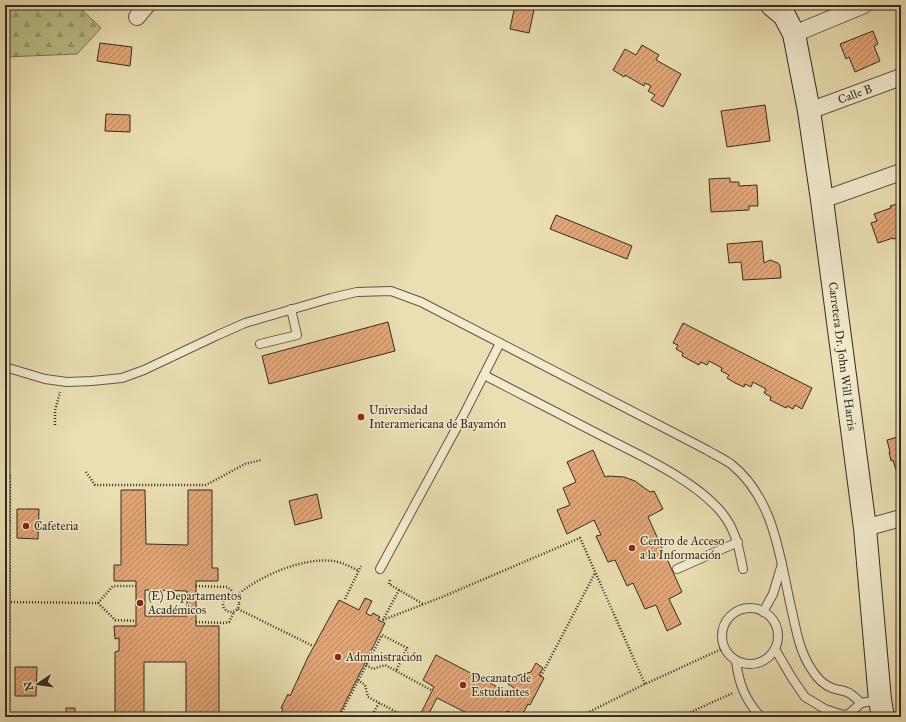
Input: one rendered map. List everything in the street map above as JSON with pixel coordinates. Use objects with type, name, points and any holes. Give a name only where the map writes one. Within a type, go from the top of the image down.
[{"type":"street","name":"Carretera Dr. John Will Harris","points":[[772,5],[784,15],[794,34],[809,111],[865,528],[875,707]]},
{"type":"street","points":[[794,34],[864,5]]},
{"type":"street","name":"Calle B","points":[[809,111],[901,77]]},
{"type":"street","points":[[822,200],[901,172]]},
{"type":"street","points":[[865,528],[901,518]]},
{"type":"lane","points":[[5,367],[45,379],[62,381],[92,381],[122,378],[144,370],[245,323],[290,309],[357,292],[391,291],[421,302],[730,463],[752,485],[770,520],[782,564],[797,636],[812,670],[819,679],[832,688],[848,692],[875,707]]},
{"type":"lane","points":[[260,344],[297,336],[290,309]]},
{"type":"lane","points":[[380,569],[500,343]]},
{"type":"lane","points":[[484,375],[645,458],[677,476],[711,501],[732,526],[738,542],[743,570]]},
{"type":"lane","points":[[677,569],[738,542]]},
{"type":"lane","points":[[763,612],[773,594],[782,564]]},
{"type":"lane","points":[[748,608],[758,609],[763,612],[773,621],[777,630],[778,640],[775,649],[769,657],[751,665],[732,659],[724,648],[722,642],[724,623],[730,615],[739,610],[748,608]]},
{"type":"lane","points":[[775,649],[805,697],[814,703],[825,709],[843,714],[849,714],[875,707]]},
{"type":"lane","points":[[736,661],[742,688],[750,703],[761,717]]},
{"type":"path","points":[[55,425],[55,411],[62,381]]},
{"type":"path","points":[[86,472],[96,485],[206,485],[245,464],[261,460]]},
{"type":"path","points":[[9,713],[7,602],[10,473]]},
{"type":"path","points":[[399,590],[383,620],[580,538],[645,684]]},
{"type":"path","points":[[234,612],[230,613],[226,611],[223,606],[223,602],[226,598],[234,596],[265,577],[280,570],[306,563],[333,561],[359,571]]},
{"type":"path","points":[[345,600],[361,566]]},
{"type":"path","points":[[542,676],[596,573]]},
{"type":"path","points":[[390,580],[389,584],[423,604]]},
{"type":"path","points":[[98,603],[113,586],[136,586]]},
{"type":"path","points":[[196,586],[227,587],[231,590],[240,604],[229,622],[196,622]]},
{"type":"path","points":[[7,602],[98,603],[115,620],[136,621]]},
{"type":"path","points":[[238,609],[313,646]]},
{"type":"path","points":[[342,712],[382,635],[408,648],[396,671]]},
{"type":"path","points":[[579,717],[645,684],[724,648]]},
{"type":"path","points":[[366,665],[373,669],[385,665],[433,691]]},
{"type":"path","points":[[358,680],[365,685],[368,697],[405,717]]},
{"type":"path","points":[[684,717],[684,715],[742,688]]},
{"type":"path","points":[[371,717],[379,703]]},
{"type":"green space","points":[[5,5],[77,5],[101,28],[77,54],[5,57]]},
{"type":"building","points":[[515,5],[535,5],[529,33],[510,29]]},
{"type":"building","points":[[873,31],[878,44],[874,46],[880,61],[855,72],[849,57],[846,59],[840,44]]},
{"type":"building","points":[[100,43],[132,47],[130,66],[97,61]]},
{"type":"building","points":[[642,45],[659,55],[656,60],[681,74],[663,107],[651,100],[655,95],[648,91],[651,86],[645,83],[644,86],[613,70],[625,49],[636,55]]},
{"type":"building","points":[[765,105],[770,141],[727,147],[721,111]]},
{"type":"building","points":[[106,114],[130,115],[130,132],[105,131]]},
{"type":"building","points":[[730,178],[730,182],[739,182],[739,186],[757,185],[758,206],[749,206],[749,210],[711,212],[709,179]]},
{"type":"building","points":[[901,203],[901,237],[878,243],[871,223],[877,221],[874,214],[891,208],[890,206]]},
{"type":"building","points":[[556,215],[632,246],[627,259],[550,229]]},
{"type":"building","points":[[762,241],[764,263],[770,260],[778,263],[780,266],[781,278],[743,280],[741,262],[729,263],[727,244]]},
{"type":"building","points":[[388,322],[395,351],[269,384],[262,356]]},
{"type":"building","points":[[683,323],[812,388],[802,409],[795,405],[793,409],[787,406],[786,408],[770,400],[771,397],[764,393],[766,389],[753,382],[751,387],[745,384],[744,387],[735,383],[727,378],[729,375],[721,371],[722,368],[709,361],[707,365],[701,362],[699,365],[682,356],[683,353],[676,349],[678,345],[673,343]]},
{"type":"building","points":[[901,436],[901,468],[896,470],[893,460],[891,461],[887,440]]},
{"type":"building","name":"Centro de Acceso a la Información","points":[[593,450],[605,477],[624,477],[635,481],[650,492],[654,491],[663,509],[648,517],[682,592],[669,599],[681,624],[667,631],[656,605],[645,609],[633,583],[627,586],[615,560],[608,562],[596,536],[601,535],[594,520],[567,534],[557,510],[570,505],[563,488],[576,482],[567,462]]},
{"type":"building","name":"(E) Departamentos Académicos","points":[[121,490],[145,490],[146,544],[188,545],[188,490],[212,490],[212,568],[218,568],[218,581],[196,581],[196,626],[219,626],[219,717],[186,717],[186,662],[144,662],[144,717],[115,717],[115,652],[119,651],[119,638],[115,639],[114,626],[136,626],[136,581],[114,581],[114,565],[121,565]],"holes":[[[145,590],[187,591],[187,616],[145,616]]]},
{"type":"building","points":[[317,494],[322,518],[295,525],[289,501]]},
{"type":"building","points":[[17,509],[39,509],[38,539],[17,538]]},
{"type":"building","name":"Administración","points":[[365,598],[372,601],[366,613],[371,616],[373,613],[380,617],[378,620],[385,623],[338,717],[279,717],[283,709],[281,708],[288,694],[290,696],[308,657],[339,600],[359,610]]},
{"type":"building","name":"Decanato de Estudiantes","points":[[436,655],[511,694],[514,688],[508,684],[512,677],[531,672],[536,663],[543,668],[539,675],[544,678],[530,705],[528,704],[521,717],[507,711],[504,717],[500,717],[495,714],[493,717],[475,717],[437,698],[427,717],[419,717],[434,687],[423,680]]},
{"type":"building","points":[[15,667],[37,667],[36,696],[15,696]]},
{"type":"building","points":[[66,708],[75,708],[75,717],[5,717],[5,713],[66,713]]},
{"type":"place","name":"Universidad Interamericana de Bayamón","points":[[361,417]]},
{"type":"place","name":"Cafeteria","points":[[26,526]]},
{"type":"place","name":"Centro de Acceso a la Información","points":[[632,548]]},
{"type":"place","name":"(E) Departamentos Académicos","points":[[140,603]]},
{"type":"place","name":"Administración","points":[[338,657]]},
{"type":"place","name":"Decanato de Estudiantes","points":[[463,685]]}]
